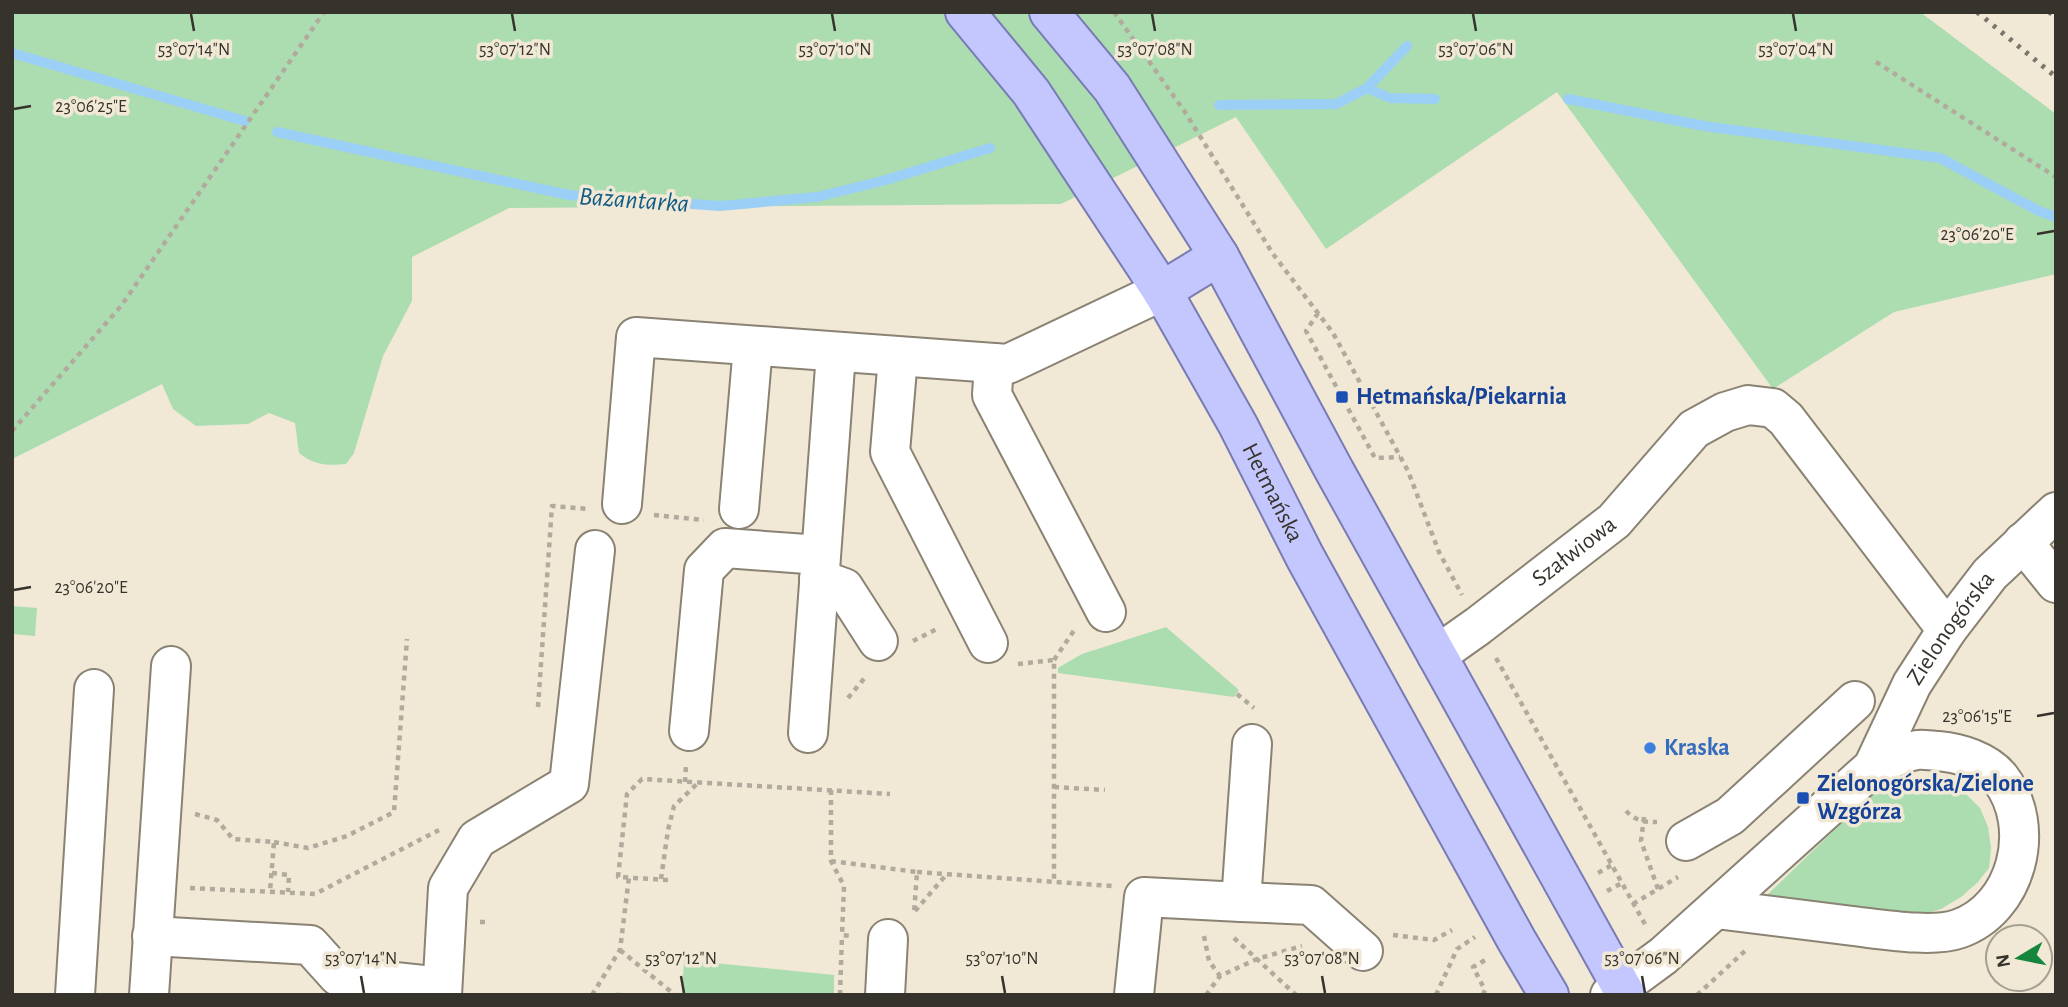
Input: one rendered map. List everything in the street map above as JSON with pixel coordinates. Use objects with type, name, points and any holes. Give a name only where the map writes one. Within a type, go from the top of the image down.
[{"type":"main road","name":"Hetmańska","points":[[965,12],[1031,92],[1162,291],[1238,425],[1305,557],[1549,995]]},
{"type":"main road","points":[[1049,12],[1112,89],[1219,256],[1302,413],[1619,991]]},
{"type":"main road","points":[[1162,291],[1219,256]]},
{"type":"street","points":[[623,509],[636,337],[1008,364],[1162,291]]},
{"type":"street","points":[[738,509],[753,346]]},
{"type":"street","points":[[808,733],[836,353]]},
{"type":"street","points":[[898,357],[890,452],[1002,653]]},
{"type":"street","points":[[994,363],[992,395],[1106,612]]},
{"type":"street","name":"Szałwiowa","points":[[1437,655],[1614,521],[1694,429],[1725,412],[1748,405],[1773,408],[1786,419],[1947,630]]},
{"type":"street","name":"Zielonogórska","points":[[1619,991],[1663,956],[1873,767],[1912,684],[1947,630],[1990,574],[2056,512]]},
{"type":"street","points":[[2023,542],[2056,583]]},
{"type":"street","points":[[689,732],[704,569],[725,548],[820,567],[844,588],[878,641]]},
{"type":"street","points":[[152,936],[310,945],[338,976],[442,991],[448,888],[477,838],[569,785],[595,550]]},
{"type":"street","points":[[149,995],[170,666]]},
{"type":"street","points":[[75,995],[94,689]]},
{"type":"street","points":[[1683,858],[1855,701]]},
{"type":"street","points":[[1236,918],[1252,744]]},
{"type":"street","points":[[1716,909],[1896,931],[1940,931],[1958,929],[1979,918],[1996,904],[2017,864],[2019,840],[2013,807],[1999,777],[1979,762],[1954,752],[1918,750],[1873,767]]},
{"type":"street","points":[[1134,995],[1144,897],[1236,918],[1311,905],[1355,944]]},
{"type":"street","points":[[885,995],[888,939]]},
{"type":"path","points":[[12,431],[121,306],[324,12]]},
{"type":"path","points":[[1114,12],[1185,112],[1273,254],[1333,333],[1400,457],[1439,552],[1612,865]]},
{"type":"path","points":[[1876,62],[2056,177]]},
{"type":"path","points":[[1318,313],[1306,331],[1376,458],[1400,457]]},
{"type":"path","points":[[538,711],[552,506],[623,509],[717,521],[718,517],[738,509]]},
{"type":"path","points":[[160,806],[217,820],[233,839],[308,848],[348,836],[394,812],[407,639]]},
{"type":"path","points":[[1002,653],[1054,660],[1054,881]]},
{"type":"path","points":[[668,880],[618,877],[627,794],[642,779],[890,794]]},
{"type":"path","points":[[661,879],[674,806],[699,782]]},
{"type":"path","points":[[1054,787],[1105,790]]},
{"type":"path","points":[[831,790],[831,861],[844,886],[840,995]]},
{"type":"path","points":[[1644,817],[1641,841],[1658,889]]},
{"type":"path","points":[[184,887],[315,894],[452,824]]},
{"type":"path","points":[[270,892],[274,842]]},
{"type":"path","points":[[1633,904],[1658,889],[1683,858]]},
{"type":"path","points":[[831,861],[946,875],[1123,887],[1144,897]]},
{"type":"path","points":[[842,935],[888,939],[912,925],[917,872]]},
{"type":"path","points":[[272,873],[289,875],[288,892]]},
{"type":"path","points":[[915,912],[946,875]]},
{"type":"path","points":[[592,995],[620,950],[629,877]]},
{"type":"path","points":[[1236,918],[1257,959],[1296,995]]},
{"type":"path","points":[[1205,925],[1203,938],[1209,961],[1220,976]]},
{"type":"path","points":[[1206,995],[1220,976],[1257,959],[1307,944],[1355,944],[1380,933],[1434,940],[1452,930]]},
{"type":"path","points":[[620,950],[675,995]]},
{"type":"path","points":[[616,995],[625,995]]},
{"type":"green space","points":[[12,12],[1920,12],[2056,114],[2056,274],[1894,312],[1773,389],[1557,92],[1326,249],[1236,117],[1061,204],[509,208],[412,257],[412,301],[383,356],[354,453],[346,464],[321,464],[305,457],[299,453],[295,423],[269,413],[248,424],[196,426],[173,409],[162,384],[12,459]]},
{"type":"green space","points":[[12,606],[37,608],[35,636],[12,634]]},
{"type":"green space","points":[[1166,627],[1239,690],[1234,697],[1058,673],[1058,668],[1082,654]]},
{"type":"green space","points":[[1915,776],[1944,781],[1964,792],[1980,808],[1988,827],[1991,848],[1989,868],[1961,897],[1941,909],[1911,918],[1767,895],[1883,783]]},
{"type":"green space","points":[[684,960],[834,975],[834,995],[682,995]]},
{"type":"waterway","name":"Bażantarka","points":[[1219,105],[1336,104],[1367,88],[1407,46]]},
{"type":"waterway","name":"Bażantarka","points":[[12,53],[245,121]]},
{"type":"waterway","points":[[1367,88],[1390,98],[1435,99]]},
{"type":"waterway","points":[[1568,99],[1704,126],[1940,158],[2039,211],[2056,217]]},
{"type":"waterway","name":"Bażantarka","points":[[277,132],[569,195],[720,206],[817,197],[886,180],[990,148]]},
{"type":"railway","points":[[1977,12],[2056,77]]},
{"type":"railway","points":[[2049,12],[2056,17]]},
{"type":"place","name":"Hetmańska/Piekarnia","points":[[1342,397]]},
{"type":"place","name":"Kraska","points":[[1650,748]]},
{"type":"place","name":"Zielonogórska/Zielone Wzgórza","points":[[1803,798]]}]
